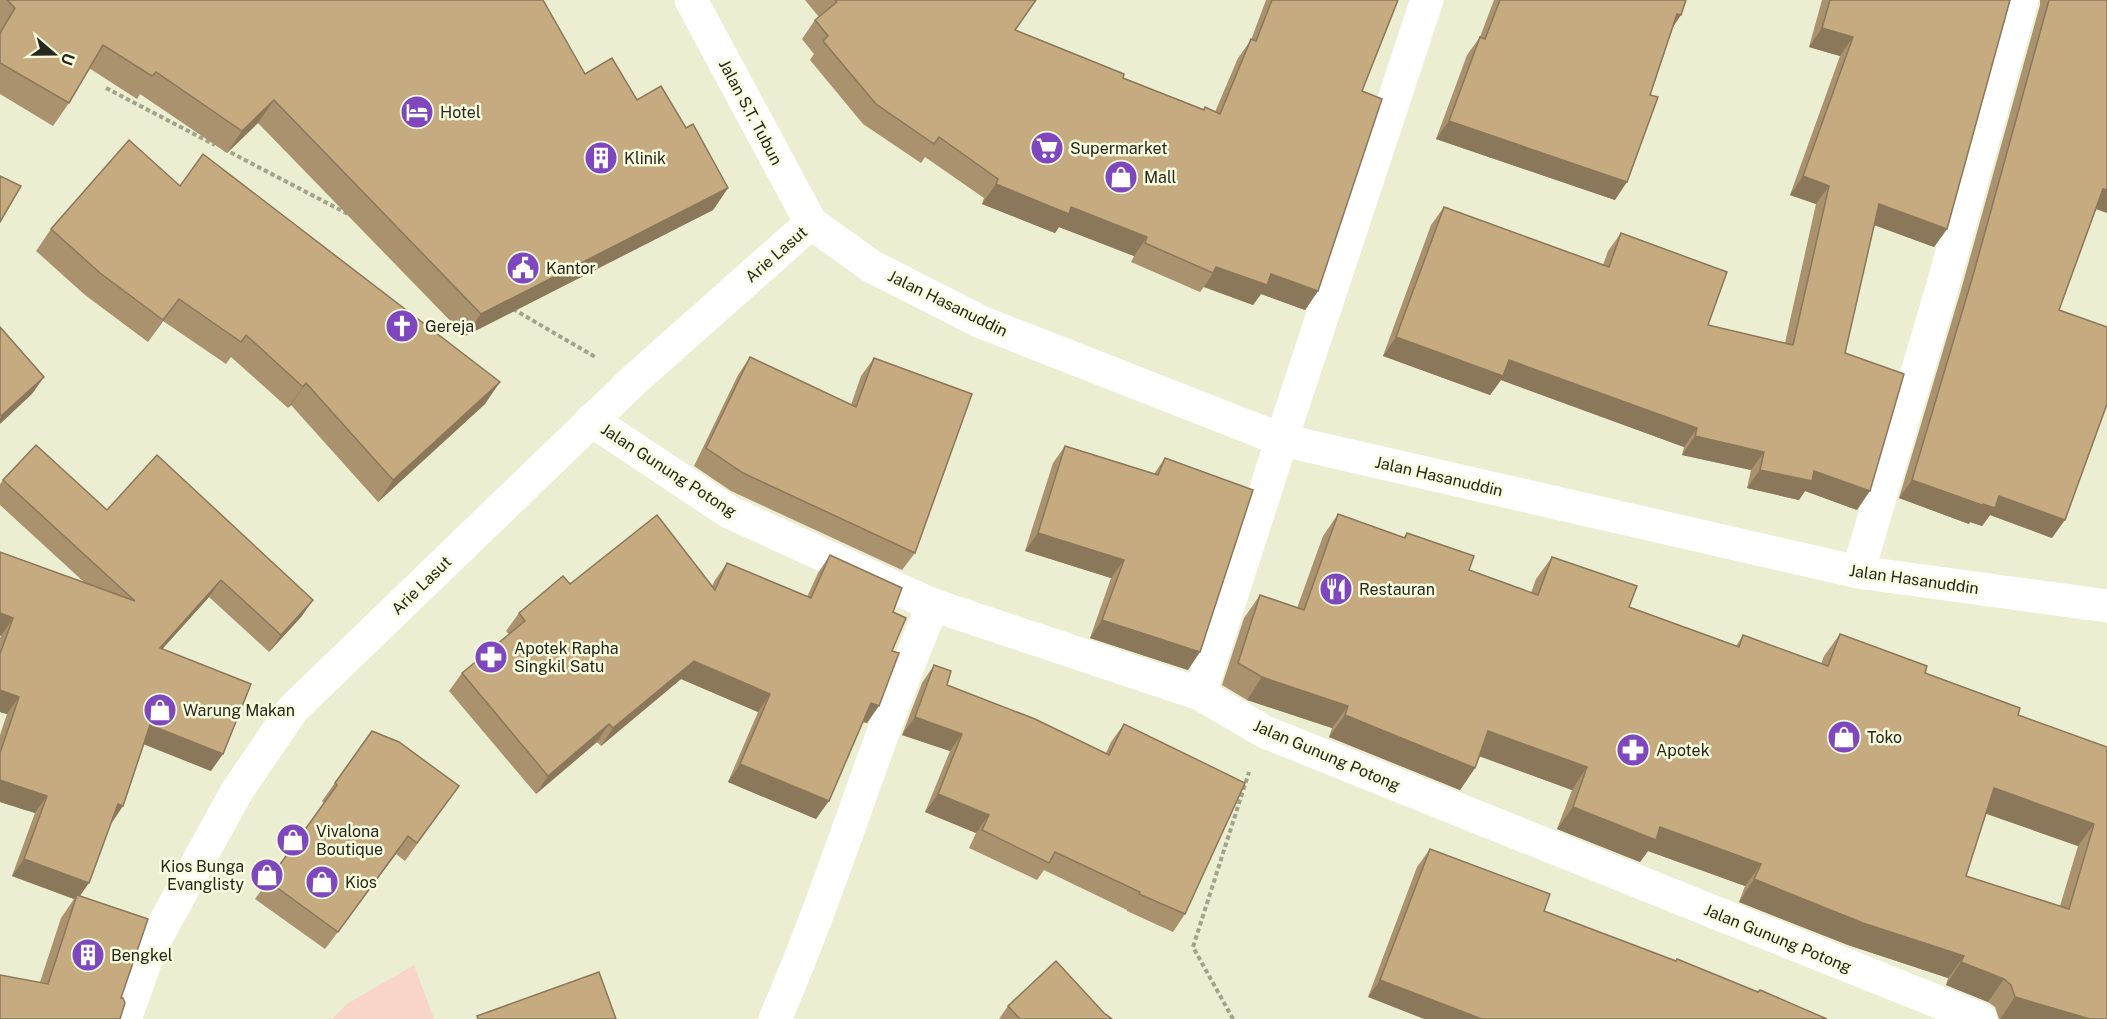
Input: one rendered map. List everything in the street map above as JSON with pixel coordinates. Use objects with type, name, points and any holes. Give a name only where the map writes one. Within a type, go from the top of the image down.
[{"type":"main road","name":"Jalan S.T. Tubun","points":[[691,0],[811,223]]},
{"type":"main road","points":[[1200,694],[1427,0]]},
{"type":"main road","points":[[1858,572],[1943,285],[2022,0]]},
{"type":"main road","name":"Arie Lasut","points":[[125,1019],[150,949],[237,791],[293,709],[591,420],[811,223]]},
{"type":"main road","name":"Jalan Hasanuddin","points":[[811,223],[871,266],[981,322],[1282,440],[1858,572],[2107,606]]},
{"type":"main road","name":"Jalan Gunung Potong","points":[[591,420],[729,512],[933,605],[1200,694],[1265,732],[1981,1019]]},
{"type":"main road","points":[[775,1019],[823,901],[903,677],[933,605]]},
{"type":"path","points":[[106,88],[354,217]]},
{"type":"path","points":[[509,307],[634,380]]},
{"type":"path","points":[[1233,1019],[1192,947],[1247,778],[1265,732]]},
{"type":"shaded area","points":[[414,965],[434,1019],[332,1019],[347,1004]]},
{"type":"building","points":[[7,0],[543,0],[585,74],[612,58],[637,100],[661,86],[686,128],[693,124],[728,188],[481,314],[274,100],[242,131],[156,72],[152,76],[103,45],[69,103],[0,63],[0,33],[15,8]]},
{"type":"building","points":[[835,0],[1036,0],[1015,30],[1124,74],[1123,78],[1204,110],[1205,107],[1220,114],[1251,39],[1256,41],[1272,0],[1398,0],[1362,91],[1382,99],[1318,291],[1271,274],[1267,285],[1216,267],[1213,273],[1145,243],[1147,237],[1071,207],[1069,214],[996,184],[998,179],[939,137],[934,144],[876,104],[823,41],[828,36],[815,20],[837,2]]},
{"type":"building","points":[[1500,0],[1686,0],[1681,15],[1677,14],[1650,95],[1658,97],[1627,182],[1449,121],[1480,37],[1485,39]]},
{"type":"building","points":[[1830,0],[2010,0],[1947,229],[1879,204],[1845,353],[1904,374],[1870,491],[1814,471],[1812,481],[1760,470],[1764,452],[1695,436],[1697,428],[1509,360],[1503,376],[1396,337],[1444,207],[1609,267],[1621,233],[1727,272],[1708,325],[1793,345],[1829,186],[1803,176],[1853,37],[1822,28]]},
{"type":"building","points":[[2049,0],[2107,0],[2107,190],[2103,189],[2059,310],[2107,327],[2107,404],[2065,520],[1999,496],[1995,508],[1912,480],[1974,272]]},
{"type":"building","points":[[129,140],[180,186],[203,154],[500,382],[393,480],[306,383],[303,387],[246,335],[241,342],[179,299],[163,320],[100,273],[51,229]]},
{"type":"building","points":[[0,176],[21,186],[0,222]]},
{"type":"building","points":[[0,327],[44,377],[1,416],[0,414]]},
{"type":"building","points":[[750,357],[856,407],[874,358],[972,394],[915,553],[743,473],[706,448]]},
{"type":"building","points":[[36,445],[107,510],[157,455],[313,600],[281,635],[221,580],[160,648],[251,684],[223,754],[150,725],[123,806],[118,804],[89,883],[24,859],[47,796],[0,780],[0,753],[19,697],[0,690],[0,654],[13,618],[0,613],[0,552],[135,601],[3,480]]},
{"type":"building","points":[[1065,446],[1158,475],[1165,458],[1253,490],[1200,652],[1102,620],[1124,560],[1038,533]]},
{"type":"building","points":[[1338,514],[1405,538],[1407,533],[1474,556],[1469,570],[1538,595],[1552,557],[1637,586],[1629,607],[1739,647],[1743,635],[1828,666],[1840,634],[1927,666],[1925,673],[2020,708],[2018,715],[2107,747],[2107,1019],[2090,1019],[2015,997],[2011,985],[2004,979],[1961,962],[1964,956],[1863,923],[1754,879],[1761,864],[1660,827],[1656,840],[1573,807],[1587,767],[1488,731],[1475,768],[1345,715],[1348,706],[1262,677],[1238,663],[1260,595],[1304,610]],"holes":[[[1994,788],[2094,824],[2069,909],[1966,876]]]},
{"type":"building","points":[[657,515],[715,590],[727,563],[811,598],[830,555],[902,588],[893,612],[906,618],[892,651],[899,653],[879,706],[871,703],[829,801],[740,764],[770,694],[694,661],[613,728],[609,724],[548,776],[462,673],[525,621],[519,613],[563,576],[570,584]]},
{"type":"building","points":[[934,665],[951,671],[947,685],[1035,719],[1109,755],[1124,724],[1245,783],[1185,914],[1055,852],[1049,863],[982,830],[989,815],[938,794],[962,734],[915,717]]},
{"type":"building","points":[[372,731],[399,742],[459,786],[417,843],[408,836],[338,932],[268,881],[337,785],[335,783]]},
{"type":"building","points":[[1430,849],[1550,894],[1544,911],[1676,961],[1677,959],[1758,992],[1760,990],[1827,1019],[1482,1019],[1380,980]]},
{"type":"building","points":[[77,895],[148,919],[121,998],[125,1003],[120,1019],[0,1019],[0,975],[48,984]]},
{"type":"building","points":[[1056,961],[1112,1019],[1020,1019],[1008,1006]]},
{"type":"building","points":[[599,972],[616,1019],[478,1019],[477,1016]]},
{"type":"place","name":"Hotel","points":[[417,112]]},
{"type":"place","name":"Supermarket","points":[[1047,148]]},
{"type":"place","name":"Klinik","points":[[601,158]]},
{"type":"place","name":"Mall","points":[[1121,177]]},
{"type":"place","name":"Kantor","points":[[523,268]]},
{"type":"place","name":"Gereja","points":[[402,326]]},
{"type":"place","name":"Restauran","points":[[1336,589]]},
{"type":"place","name":"Apotek Rapha Singkil Satu","points":[[491,657]]},
{"type":"place","name":"Warung Makan","points":[[160,710]]},
{"type":"place","name":"Toko","points":[[1844,737]]},
{"type":"place","name":"Apotek","points":[[1633,750]]},
{"type":"place","name":"Vivalona Boutique","points":[[293,840]]},
{"type":"place","name":"Kios Bunga Evanglisty","points":[[267,875]]},
{"type":"place","name":"Kios","points":[[322,882]]},
{"type":"place","name":"Bengkel","points":[[88,955]]}]
